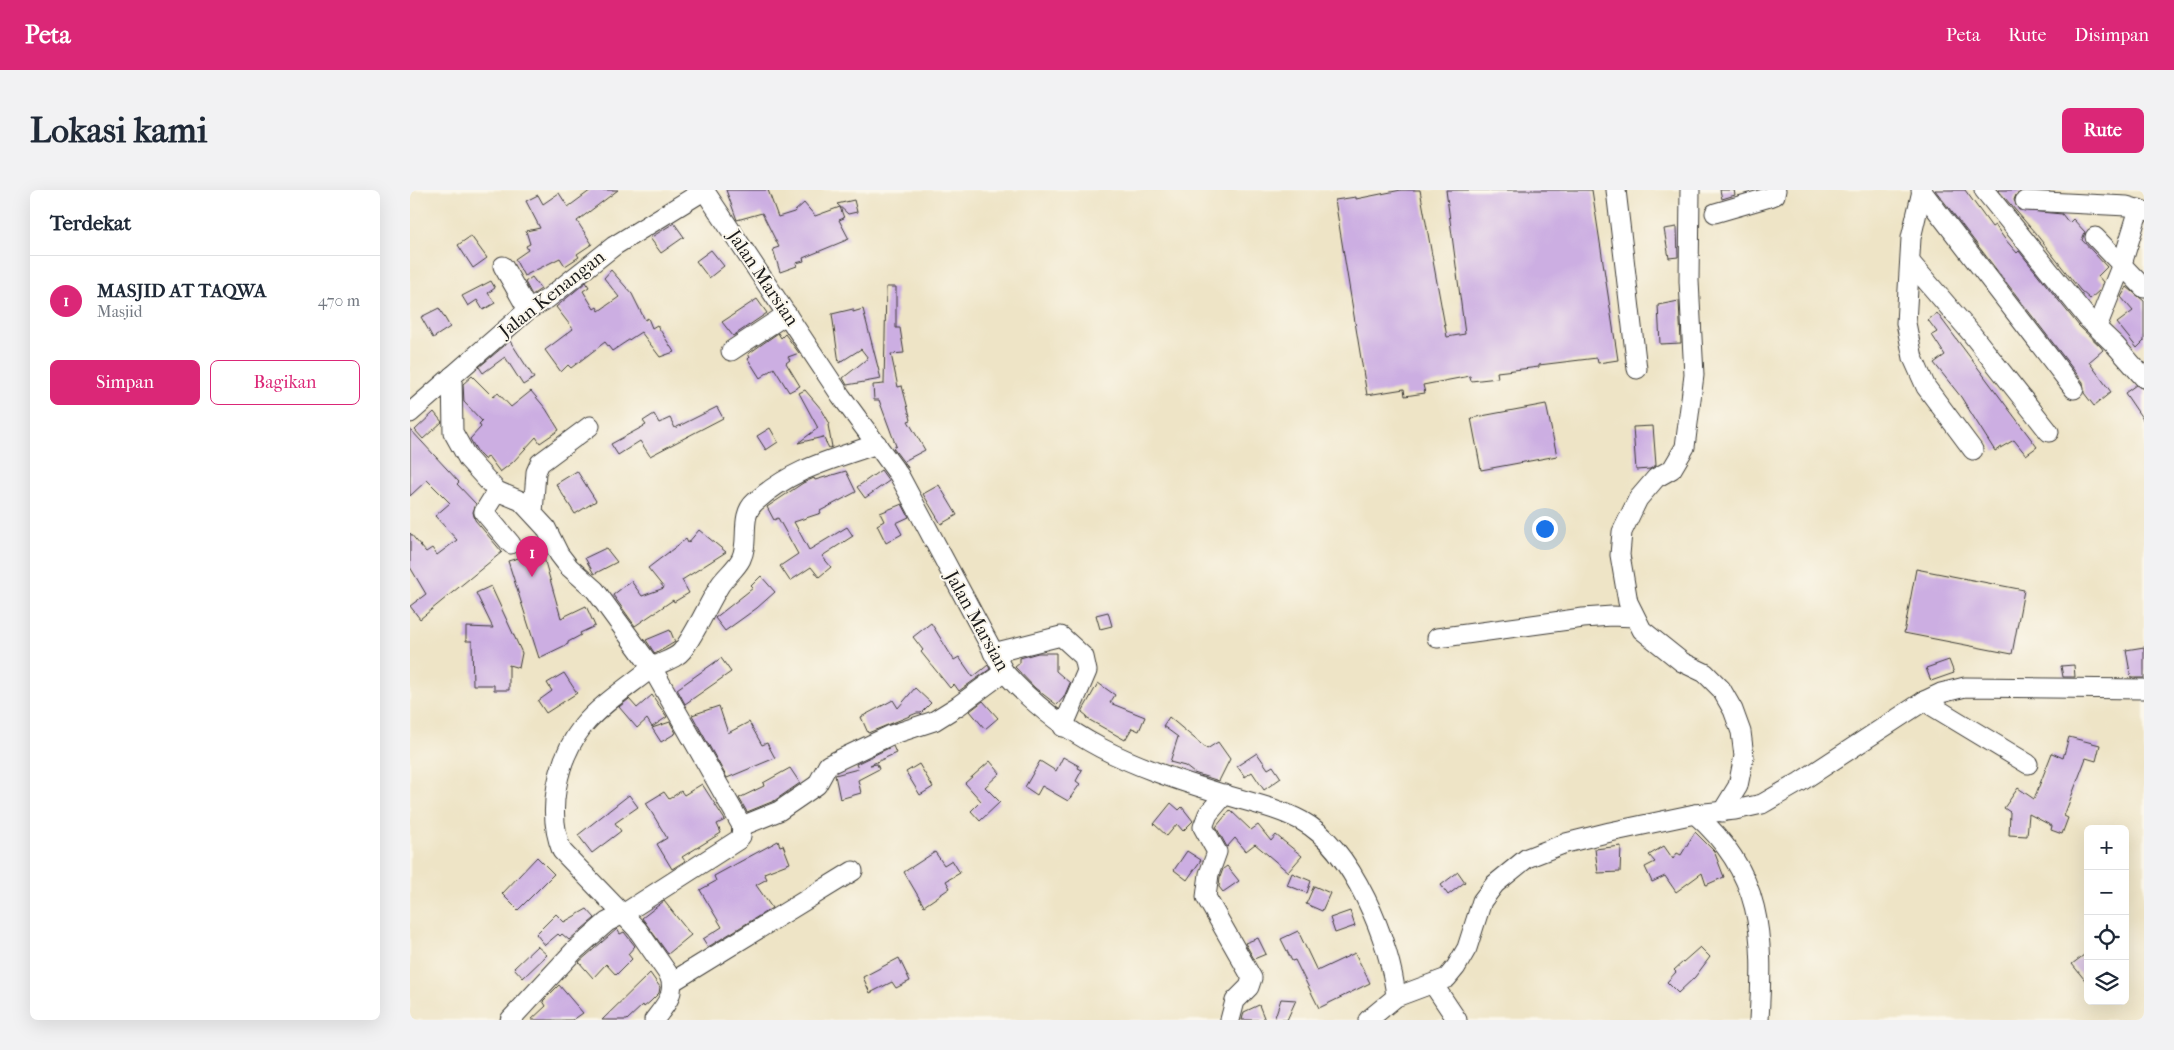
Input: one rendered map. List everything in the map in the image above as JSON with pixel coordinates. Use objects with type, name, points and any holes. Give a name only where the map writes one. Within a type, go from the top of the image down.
[{"type":"street","name":"Jalan Kenangan","points":[[410,413],[528,310],[547,299],[614,246],[704,190]]},
{"type":"street","name":"Jalan Marsian","points":[[704,190],[841,396],[899,476],[1004,672],[1022,692],[1063,727],[1102,750],[1128,761],[1302,821],[1338,853],[1362,890],[1395,981],[1396,997]]},
{"type":"street","points":[[1616,190],[1637,368]]},
{"type":"street","points":[[1690,190],[1689,262],[1694,375],[1685,447],[1672,469],[1656,478],[1638,499],[1622,532],[1620,555],[1628,602],[1642,630],[1652,640],[1682,662],[1705,673],[1720,689],[1733,710],[1741,732],[1744,756],[1738,786],[1722,812]]},
{"type":"street","points":[[1715,213],[1770,198],[1776,190]]},
{"type":"street","points":[[1984,190],[2089,320],[2097,326],[2144,378]]},
{"type":"street","points":[[1922,191],[1911,238],[1906,323],[1913,358],[1926,387],[1974,450]]},
{"type":"street","points":[[1922,191],[2074,389]]},
{"type":"street","points":[[2025,201],[2127,206],[2141,210],[2097,326]]},
{"type":"street","points":[[2095,237],[2144,288]]},
{"type":"street","points":[[1911,263],[1971,333],[2049,432]]},
{"type":"street","points":[[503,266],[528,310]]},
{"type":"street","points":[[731,351],[787,314]]},
{"type":"street","points":[[452,376],[453,432],[468,459],[497,491],[521,501],[533,513],[546,528],[559,554],[569,567],[595,590],[652,668],[742,826],[741,836],[738,840],[624,914],[607,922],[574,951],[510,1020]]},
{"type":"street","points":[[533,513],[535,478],[540,463],[590,426]]},
{"type":"street","points":[[654,1020],[669,999],[672,982],[663,964],[624,914],[562,851],[556,837],[556,791],[568,749],[584,724],[652,668],[681,653],[721,583],[742,558],[747,538],[746,515],[754,503],[794,473],[877,444]]},
{"type":"street","points":[[497,491],[484,512],[511,544]]},
{"type":"street","points":[[1437,638],[1583,618],[1634,617]]},
{"type":"street","points":[[993,653],[1061,636],[1084,657],[1087,674],[1063,727]]},
{"type":"street","points":[[742,826],[779,811],[817,785],[828,765],[891,735],[934,720],[958,706],[1004,672]]},
{"type":"street","points":[[1368,1020],[1396,997],[1447,978],[1467,948],[1482,901],[1495,884],[1527,858],[1590,836],[1695,814],[1722,812],[1762,804],[1776,797],[1924,701],[1941,693],[1965,688],[2144,689]]},
{"type":"street","points":[[1924,701],[2028,764]]},
{"type":"street","points":[[1225,794],[1208,814],[1203,827],[1217,852],[1209,874],[1206,897],[1252,978],[1249,987],[1235,1001],[1230,1020]]},
{"type":"street","points":[[1695,814],[1716,832],[1738,862],[1746,878],[1753,902],[1760,945],[1759,1020]]},
{"type":"street","points":[[672,982],[853,871]]},
{"type":"street","points":[[1434,984],[1457,1020]]},
{"type":"building","points":[[591,190],[618,190],[577,221],[592,244],[577,254],[579,257],[565,266],[560,258],[524,276],[515,259],[528,250],[526,246],[530,244],[526,231],[540,228],[526,201],[538,195],[543,204],[559,193],[568,207]]},
{"type":"building","points":[[726,190],[768,190],[778,217],[794,212],[804,203],[815,216],[840,207],[844,218],[839,220],[849,239],[803,258],[804,261],[796,263],[797,266],[780,272],[773,249],[779,247],[762,213],[737,220]]},
{"type":"building","points":[[1401,190],[1420,190],[1447,337],[1465,334],[1446,190],[1592,190],[1618,360],[1598,363],[1597,358],[1539,365],[1539,367],[1497,372],[1498,378],[1471,381],[1470,376],[1423,385],[1425,393],[1405,396],[1404,389],[1367,395],[1335,200],[1356,197],[1356,199]]},
{"type":"building","points":[[1720,190],[1734,190],[1735,195],[1722,199]]},
{"type":"building","points":[[1935,190],[1965,190],[1992,227],[1995,225],[2017,253],[2019,251],[2079,326],[2101,347],[2103,350],[2089,362],[2111,392],[2094,406],[2084,393],[2083,382]]},
{"type":"building","points":[[1998,190],[2024,190],[2016,195],[2014,200],[2019,210],[2062,214],[2069,223],[2073,219],[2085,232],[2082,240],[2107,267],[2098,276],[2103,282],[2100,290],[2090,299],[2080,290]]},
{"type":"building","points":[[854,200],[857,212],[848,214],[837,204]]},
{"type":"building","points":[[674,223],[684,237],[661,253],[650,238]]},
{"type":"building","points":[[1677,227],[1678,257],[1669,258],[1664,229]]},
{"type":"building","points":[[471,236],[487,258],[473,268],[458,245]]},
{"type":"building","points":[[711,250],[724,266],[709,278],[696,261]]},
{"type":"building","points":[[611,270],[632,294],[645,320],[648,318],[652,328],[657,325],[674,352],[660,357],[641,332],[612,351],[605,342],[571,368],[568,365],[561,372],[545,350],[573,329],[556,307],[586,282],[589,287],[583,291],[594,309],[597,307],[599,311],[619,297],[604,278]]},
{"type":"building","points":[[532,277],[541,289],[532,295],[525,282]]},
{"type":"building","points":[[491,281],[495,288],[488,293],[495,303],[483,310],[477,300],[468,306],[462,296]]},
{"type":"building","points":[[886,287],[896,287],[896,328],[900,328],[904,353],[891,354],[898,387],[902,386],[911,420],[908,421],[925,450],[904,461],[908,468],[893,448],[896,446],[879,400],[874,400],[873,385],[884,384]]},
{"type":"building","points":[[2127,287],[2144,301],[2144,341],[2137,348],[2117,323],[2133,311],[2121,297]]},
{"type":"building","points":[[757,299],[767,313],[733,336],[722,322]]},
{"type":"building","points":[[1679,301],[1681,343],[1660,344],[1658,305]]},
{"type":"building","points":[[439,308],[450,327],[433,338],[421,317]]},
{"type":"building","points":[[853,309],[853,312],[863,309],[881,379],[847,385],[843,378],[868,358],[861,349],[839,363],[832,314]]},
{"type":"building","points":[[1937,313],[2037,447],[2026,455],[2014,440],[1995,451],[1961,397],[1934,363],[1945,355],[1932,335],[1937,332],[1928,320]]},
{"type":"building","points":[[778,333],[781,338],[785,334],[799,353],[788,357],[790,360],[786,363],[800,386],[789,392],[774,368],[760,378],[748,359],[750,357],[748,354]]},
{"type":"building","points":[[510,341],[534,378],[523,385],[505,357],[483,373],[479,367]]},
{"type":"building","points":[[472,376],[493,397],[498,393],[511,407],[531,391],[546,409],[559,430],[540,443],[536,437],[513,462],[500,472],[488,456],[485,460],[479,454],[470,439],[481,427],[479,424],[482,421],[464,402],[463,384]]},
{"type":"building","points":[[2136,385],[2144,389],[2144,421],[2125,393]]},
{"type":"building","points":[[805,390],[822,410],[830,424],[828,425],[832,447],[829,448],[823,437],[798,443],[818,428],[799,393]]},
{"type":"building","points":[[1546,404],[1557,456],[1481,470],[1471,418]]},
{"type":"building","points":[[717,407],[723,418],[650,456],[640,441],[618,455],[611,444],[646,425],[643,421],[654,414],[659,423],[670,418],[675,428]]},
{"type":"building","points":[[434,412],[442,422],[423,439],[415,430]]},
{"type":"building","points":[[1653,426],[1656,465],[1650,469],[1636,470],[1633,427]]},
{"type":"building","points":[[770,428],[778,442],[766,450],[757,436]]},
{"type":"building","points":[[410,429],[459,482],[457,484],[476,504],[473,512],[475,520],[502,552],[420,619],[410,606],[426,594],[410,567],[410,533],[426,552],[432,548],[437,555],[457,540],[435,516],[450,503],[427,480],[410,496]]},
{"type":"building","points":[[881,470],[889,481],[865,498],[857,487]]},
{"type":"building","points":[[577,471],[596,501],[575,514],[556,484]]},
{"type":"building","points":[[846,471],[856,492],[820,511],[821,513],[794,522],[809,550],[847,527],[853,536],[822,556],[831,567],[819,577],[811,567],[790,581],[780,566],[798,554],[778,518],[774,520],[767,507],[803,483],[814,478],[815,480]]},
{"type":"building","points":[[939,485],[957,515],[941,524],[923,494]]},
{"type":"building","points":[[902,504],[909,517],[896,523],[902,534],[886,543],[877,525],[884,521],[880,513]]},
{"type":"building","points":[[699,530],[726,552],[682,580],[689,593],[674,602],[673,600],[635,626],[613,595],[631,581],[642,596],[664,588],[648,568],[686,539],[688,543]]},
{"type":"building","points":[[606,548],[617,562],[594,574],[585,558]]},
{"type":"building","points":[[542,551],[561,618],[586,606],[595,626],[580,633],[581,635],[568,642],[568,644],[539,658],[508,561]]},
{"type":"building","points":[[1916,569],[2024,590],[2012,654],[1904,633]]},
{"type":"building","points":[[761,576],[775,592],[757,608],[725,631],[715,618],[753,588],[751,586]]},
{"type":"building","points":[[491,586],[522,653],[519,668],[509,665],[509,690],[494,690],[494,685],[473,685],[472,641],[466,641],[466,627],[493,628],[476,593]]},
{"type":"building","points":[[1108,612],[1112,626],[1100,629],[1096,615]]},
{"type":"building","points":[[931,623],[954,660],[959,657],[973,677],[988,665],[990,669],[959,691],[954,684],[950,688],[921,652],[923,650],[913,637]]},
{"type":"building","points":[[670,630],[675,642],[655,654],[646,640]]},
{"type":"building","points":[[2144,647],[2144,678],[2131,678],[2126,650]]},
{"type":"building","points":[[1038,653],[1056,653],[1056,671],[1070,683],[1064,697],[1057,705],[1035,688],[1015,667],[1020,663],[1020,658]]},
{"type":"building","points":[[721,658],[731,672],[685,704],[677,689]]},
{"type":"building","points":[[1949,660],[1954,673],[1931,681],[1926,668]]},
{"type":"building","points":[[2074,665],[2075,677],[2063,677],[2061,666]]},
{"type":"building","points":[[564,673],[577,693],[546,713],[538,701],[552,691],[547,683]]},
{"type":"building","points":[[1098,683],[1115,695],[1110,703],[1145,717],[1139,731],[1132,728],[1125,740],[1086,718],[1087,716],[1082,712]]},
{"type":"building","points":[[915,688],[931,703],[921,713],[868,733],[861,717],[893,700],[898,708]]},
{"type":"building","points":[[652,695],[667,717],[652,727],[647,719],[637,728],[619,707],[629,699],[637,708]]},
{"type":"building","points":[[983,701],[998,718],[985,729],[970,711]]},
{"type":"building","points":[[719,706],[728,733],[749,722],[762,745],[767,743],[775,758],[727,778],[692,715]]},
{"type":"building","points":[[1169,717],[1207,749],[1218,742],[1230,759],[1219,781],[1194,773],[1185,766],[1170,762],[1178,737],[1163,726]]},
{"type":"building","points":[[670,722],[676,733],[661,742],[652,728]]},
{"type":"building","points":[[2069,737],[2100,745],[2096,761],[2086,758],[2064,816],[2068,818],[2062,834],[2051,830],[2052,826],[2029,814],[2027,836],[2009,835],[2010,812],[2004,808],[2018,788],[2034,799],[2052,753],[2063,758]]},
{"type":"building","points":[[893,746],[896,753],[870,765],[877,764],[879,769],[858,780],[861,793],[840,799],[835,775],[858,769],[856,764]]},
{"type":"building","points":[[1257,753],[1268,769],[1273,766],[1281,778],[1264,790],[1252,772],[1245,777],[1237,766]]},
{"type":"building","points":[[1063,757],[1079,766],[1078,768],[1082,770],[1076,781],[1080,784],[1068,801],[1042,786],[1037,795],[1025,787],[1040,761],[1056,771]]},
{"type":"building","points":[[990,761],[1000,773],[985,787],[1000,802],[980,821],[971,811],[981,801],[965,783]]},
{"type":"building","points":[[919,764],[933,787],[920,795],[906,772]]},
{"type":"building","points":[[790,768],[800,783],[774,801],[747,812],[739,798],[764,786],[763,783]]},
{"type":"building","points":[[702,784],[725,820],[717,824],[721,833],[682,857],[685,861],[672,869],[657,844],[667,838],[646,803],[664,792],[669,799],[681,791],[684,795]]},
{"type":"building","points":[[629,795],[638,807],[615,823],[621,831],[592,853],[578,835]]},
{"type":"building","points":[[1171,803],[1179,810],[1182,807],[1193,821],[1183,831],[1177,824],[1167,836],[1154,824]]},
{"type":"building","points":[[1230,810],[1251,830],[1258,825],[1271,841],[1276,835],[1302,856],[1288,872],[1255,844],[1246,851],[1235,838],[1227,847],[1216,827]]},
{"type":"building","points":[[1695,832],[1714,851],[1724,877],[1706,885],[1702,873],[1676,892],[1665,876],[1652,882],[1645,867],[1655,862],[1649,855],[1664,846],[1673,859],[1677,853],[1681,855]]},
{"type":"building","points":[[778,841],[780,846],[783,845],[790,863],[764,873],[767,879],[756,885],[772,908],[708,947],[703,939],[722,927],[700,890],[716,881],[714,876]]},
{"type":"building","points":[[1621,846],[1620,872],[1598,873],[1595,849]]},
{"type":"building","points":[[1187,851],[1201,860],[1187,880],[1174,870]]},
{"type":"building","points":[[935,852],[944,865],[952,860],[960,873],[946,881],[950,888],[924,906],[904,872]]},
{"type":"building","points":[[537,857],[554,874],[518,910],[502,894]]},
{"type":"building","points":[[1227,866],[1239,881],[1223,892],[1219,887],[1220,877],[1223,869]]},
{"type":"building","points":[[1458,872],[1465,882],[1448,895],[1441,885]]},
{"type":"building","points":[[1292,873],[1311,881],[1307,893],[1287,885]]},
{"type":"building","points":[[1314,886],[1330,893],[1322,911],[1306,904]]},
{"type":"building","points":[[664,901],[691,935],[668,954],[642,918]]},
{"type":"building","points":[[587,909],[595,918],[569,940],[562,934],[560,936],[558,934],[545,945],[536,934],[556,914],[564,922]]},
{"type":"building","points":[[1350,911],[1355,926],[1335,933],[1330,918]]},
{"type":"building","points":[[617,929],[620,934],[624,932],[635,946],[628,954],[632,959],[616,975],[606,964],[593,978],[579,962]]},
{"type":"building","points":[[1298,931],[1317,971],[1355,953],[1370,983],[1319,1008],[1295,960],[1292,961],[1281,939]]},
{"type":"building","points":[[1258,938],[1266,954],[1254,959],[1245,943]]},
{"type":"building","points":[[537,946],[547,955],[523,978],[514,968]]},
{"type":"building","points":[[1700,947],[1710,957],[1695,977],[1678,993],[1667,982],[1676,972],[1674,970]]},
{"type":"building","points":[[2084,955],[2084,979],[2072,964]]},
{"type":"building","points":[[899,958],[910,981],[896,988],[892,982],[870,993],[863,977]]},
{"type":"building","points":[[650,973],[660,987],[659,993],[650,1002],[644,1007],[643,1005],[627,1020],[602,1020]]},
{"type":"building","points":[[559,985],[583,1013],[573,1020],[531,1020],[546,1006],[543,1001]]},
{"type":"building","points":[[1281,999],[1296,1000],[1287,1020],[1274,1020]]},
{"type":"building","points":[[1259,1005],[1265,1020],[1242,1020],[1244,1012]]},
{"type":"place","name":"MASJID AT TAQWA","points":[[532,577]]}]
